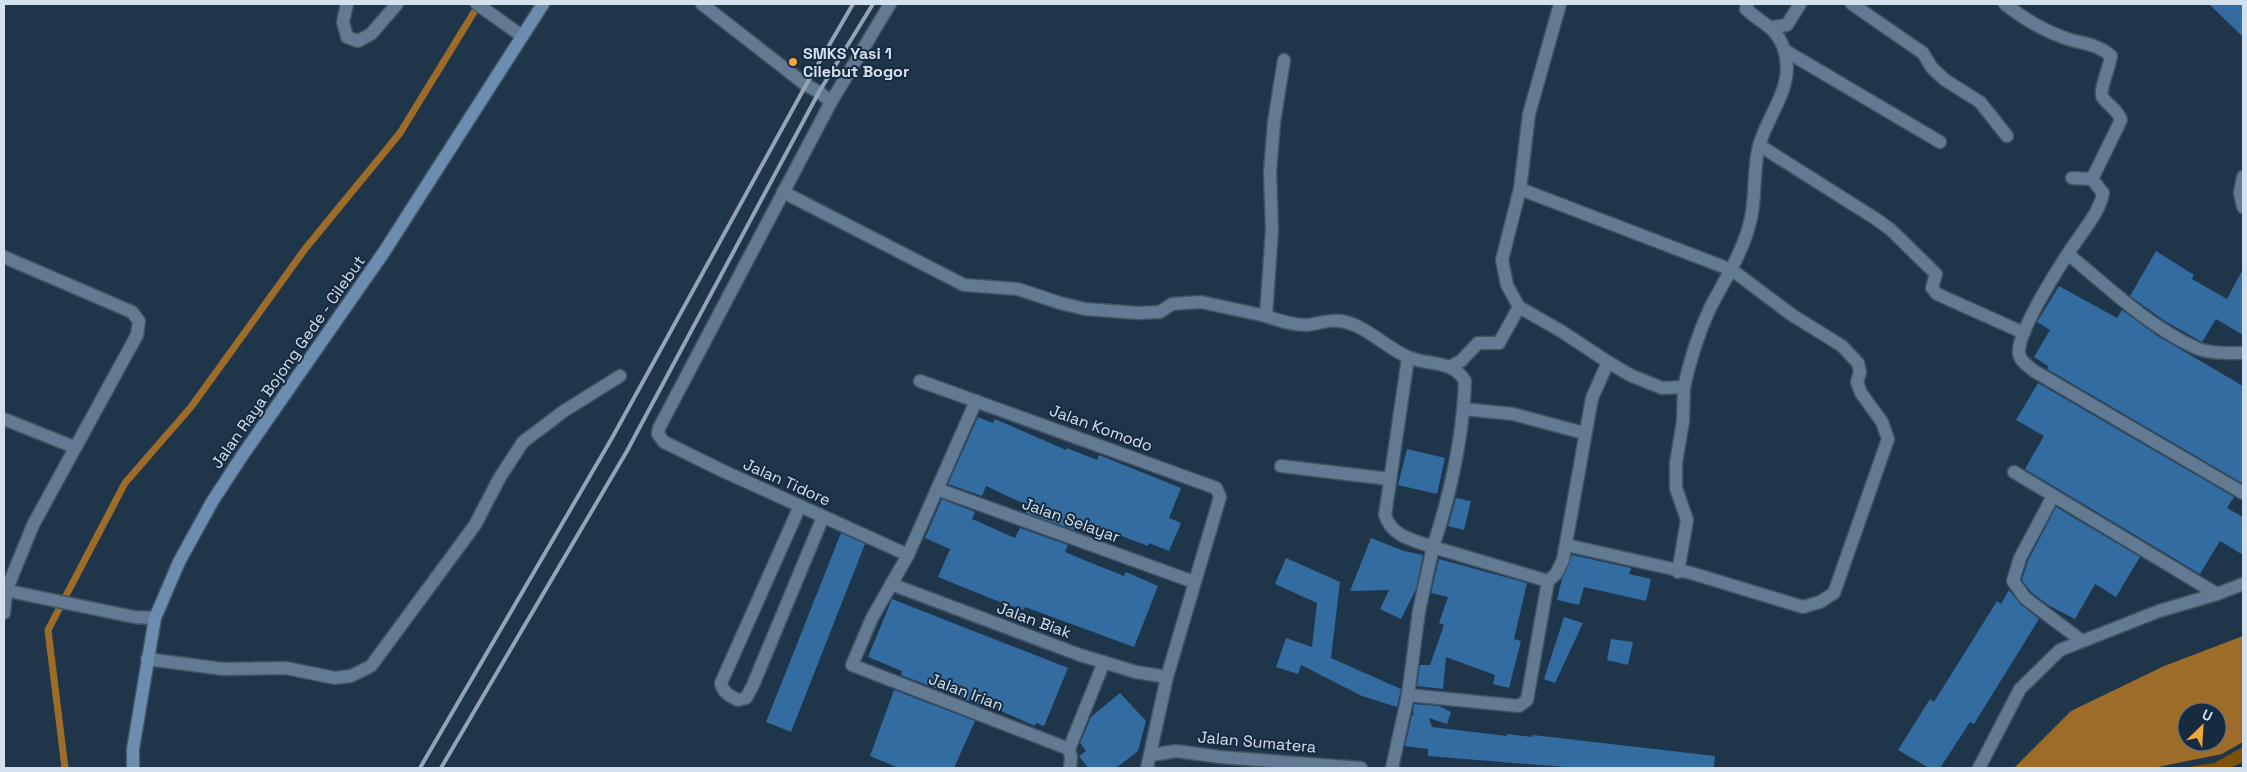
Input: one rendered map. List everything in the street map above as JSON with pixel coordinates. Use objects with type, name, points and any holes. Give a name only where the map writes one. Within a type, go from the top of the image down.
[{"type":"main road","name":"Jalan Raya Bojong Gede - Cilebut","points":[[133,768],[133,749],[155,618],[179,562],[217,494],[384,252],[543,4]]},
{"type":"street","points":[[348,4],[343,22],[347,37],[358,41],[371,34],[398,4]]},
{"type":"street","points":[[477,4],[522,36]]},
{"type":"street","points":[[702,4],[806,85],[819,92],[831,102]]},
{"type":"street","points":[[890,4],[831,102],[783,192],[964,285],[1018,289],[1085,309],[1138,313],[1160,312],[1172,304],[1201,302],[1266,316],[1287,323],[1306,325],[1341,321],[1371,334],[1408,358],[1452,366],[1461,374],[1465,381],[1460,449],[1446,507],[1433,547],[1419,611],[1408,695],[1392,768]]},
{"type":"street","points":[[1560,4],[1549,36],[1529,114],[1520,189],[1502,260],[1507,285],[1519,307],[1630,375],[1662,388],[1684,387]]},
{"type":"street","points":[[1678,572],[1686,520],[1676,488],[1676,463],[1683,421],[1684,387],[1692,351],[1711,308],[1732,270],[1751,218],[1759,145],[1785,87],[1787,71],[1784,50],[1773,27],[1755,17],[1746,9],[1747,4]]},
{"type":"street","points":[[1773,27],[1787,25],[1800,4]]},
{"type":"street","points":[[1852,4],[1923,53],[1932,68],[1945,80],[1980,102],[2008,136]]},
{"type":"street","points":[[2005,4],[2023,18],[2071,40],[2103,49],[2111,56],[2109,71],[2100,92],[2102,97],[2119,114],[2122,120],[2092,179]]},
{"type":"street","points":[[1784,50],[1940,142]]},
{"type":"street","points":[[1266,316],[1272,230],[1270,172],[1273,130],[1284,60]]},
{"type":"street","points":[[1759,145],[1890,229],[1936,274],[1932,288],[1937,294],[2024,333]]},
{"type":"street","points":[[2243,177],[2240,193],[2243,207]]},
{"type":"street","points":[[2072,178],[2092,179],[2104,193],[2102,204],[2068,254],[2033,313],[2018,351],[2022,361],[2034,371],[2243,493]]},
{"type":"street","points":[[1520,189],[1732,270],[1792,315],[1842,346],[1858,362],[1860,372],[1857,382],[1861,393],[1882,422],[1888,439],[1834,593],[1827,598],[1803,607],[1723,582],[1566,545]]},
{"type":"street","name":"Jalan Tidore","points":[[783,192],[659,428],[658,434],[664,442],[908,554]]},
{"type":"street","points":[[2068,254],[2139,313],[2195,348],[2214,352],[2243,353]]},
{"type":"street","points":[[4,257],[132,312],[138,321],[137,335],[33,525],[5,591],[4,613]]},
{"type":"street","points":[[1452,366],[1461,361],[1478,343],[1499,343],[1519,307]]},
{"type":"street","points":[[1408,358],[1389,479],[1385,515],[1388,526],[1400,536],[1548,581]]},
{"type":"street","points":[[1408,695],[1519,706],[1527,700],[1548,581],[1556,574],[1563,560],[1584,433],[1592,398],[1608,362]]},
{"type":"street","points":[[147,659],[222,669],[286,668],[335,678],[351,676],[371,666],[475,525],[500,477],[523,442],[564,410],[620,376]]},
{"type":"street","name":"Jalan Komodo","points":[[920,381],[1216,488],[1220,496],[1194,582]]},
{"type":"street","points":[[891,584],[908,554],[976,401]]},
{"type":"street","points":[[1464,409],[1513,414],[1584,433]]},
{"type":"street","points":[[4,419],[74,447]]},
{"type":"street","points":[[1281,466],[1389,479]]},
{"type":"street","points":[[2014,472],[2217,594]]},
{"type":"street","name":"Jalan Selayar","points":[[937,489],[1194,582]]},
{"type":"street","points":[[2053,496],[2020,558],[2013,581],[2025,598],[2082,641]]},
{"type":"street","points":[[800,506],[722,683],[722,689],[728,696],[738,700],[746,698],[753,685],[824,517]]},
{"type":"street","points":[[1147,768],[1168,677],[1194,582]]},
{"type":"street","name":"Jalan Biak","points":[[891,584],[1104,662],[1136,672],[1168,677]]},
{"type":"street","name":"Jalan Irian","points":[[891,584],[872,618],[852,665],[1069,749]]},
{"type":"street","points":[[1979,768],[2020,689],[2060,650],[2159,611],[2217,594],[2243,584]]},
{"type":"street","points":[[5,591],[134,617],[155,618]]},
{"type":"street","points":[[1070,768],[1071,757],[1069,749],[1104,662]]},
{"type":"street","name":"Jalan Sumatera","points":[[1151,756],[1176,751],[1220,757],[1361,768]]},
{"type":"shaded area","points":[[2243,636],[2243,742],[2227,751],[2227,702],[2177,702],[2177,752],[2226,752],[2222,754],[2153,768],[2014,768],[2071,711],[2164,666]]},
{"type":"shaded area","points":[[2243,747],[2243,762],[2230,768],[2182,768],[2214,763]]},
{"type":"building","points":[[2209,4],[2243,4],[2243,37]]},
{"type":"building","points":[[2156,251],[2194,275],[2192,279],[2227,299],[2243,269],[2243,335],[2216,319],[2202,342],[2165,321],[2130,296]]},
{"type":"building","points":[[2059,286],[2117,318],[2122,310],[2156,335],[2243,386],[2242,483],[2047,369],[2048,366],[2034,357],[2050,330],[2037,322]]},
{"type":"building","points":[[2038,383],[2234,497],[2227,508],[2243,517],[2243,555],[2220,541],[2200,574],[2025,469],[2044,436],[2016,420]]},
{"type":"building","points":[[978,417],[993,423],[995,419],[1066,450],[1067,448],[1097,460],[1099,455],[1181,488],[1169,518],[1181,523],[1169,551],[1149,543],[1148,546],[1079,520],[1074,530],[1026,513],[1029,506],[986,486],[982,496],[948,484]]},
{"type":"building","points":[[1407,449],[1445,458],[1437,494],[1398,485]]},
{"type":"building","points":[[1456,498],[1471,501],[1464,530],[1448,526]]},
{"type":"building","points":[[942,499],[975,512],[972,519],[1015,538],[1020,528],[1068,545],[1065,552],[1084,560],[1124,576],[1126,572],[1158,586],[1134,647],[1025,607],[1023,610],[1000,602],[938,577],[950,549],[925,538]]},
{"type":"building","points":[[2056,507],[2140,557],[2116,597],[2095,584],[2075,619],[2048,605],[2031,592],[2022,580],[2028,561]]},
{"type":"building","points":[[841,533],[865,544],[791,732],[766,722]]},
{"type":"building","points":[[1371,538],[1404,551],[1423,555],[1416,589],[1401,619],[1380,609],[1389,590],[1350,591]]},
{"type":"building","points":[[1572,555],[1631,568],[1629,574],[1651,579],[1646,601],[1584,587],[1579,605],[1557,600],[1562,579]]},
{"type":"building","points":[[1286,558],[1340,582],[1331,658],[1401,689],[1397,707],[1362,696],[1301,665],[1298,674],[1276,667],[1286,638],[1312,647],[1317,603],[1275,584]]},
{"type":"building","points":[[1439,559],[1527,583],[1514,639],[1521,641],[1509,688],[1493,684],[1495,675],[1446,657],[1443,689],[1417,686],[1420,665],[1430,665],[1444,625],[1439,623],[1448,597],[1431,593]]},
{"type":"building","points":[[2009,590],[2020,604],[2039,619],[1974,724],[1970,722],[1940,768],[1929,768],[1898,750],[1930,699],[1934,702],[1997,601],[2001,604]]},
{"type":"building","points":[[892,599],[1068,668],[1044,726],[1036,723],[1035,726],[983,703],[982,706],[901,675],[902,671],[868,657]]},
{"type":"building","points":[[1564,617],[1583,623],[1555,683],[1544,679]]},
{"type":"building","points":[[1611,639],[1633,642],[1628,665],[1607,660]]},
{"type":"building","points":[[894,690],[975,721],[954,768],[899,768],[870,756]]},
{"type":"building","points":[[1120,693],[1146,721],[1138,751],[1116,768],[1088,768],[1079,756],[1086,751],[1080,743],[1091,717]]},
{"type":"building","points":[[1414,704],[1439,706],[1451,712],[1447,724],[1429,718],[1432,727],[1507,736],[1507,734],[1532,737],[1533,735],[1715,756],[1714,768],[1577,768],[1428,756],[1428,749],[1405,746],[1412,715],[1414,715]]},
{"type":"waterway","points":[[65,768],[48,630],[125,483],[191,407],[305,249],[400,133],[479,4]]},
{"type":"railway","points":[[420,768],[612,438],[806,85],[853,4]]},
{"type":"railway","points":[[441,768],[627,451],[819,92],[873,4]]},
{"type":"place","name":"SMKS Yasi 1 Cilebut Bogor","points":[[793,62]]}]
